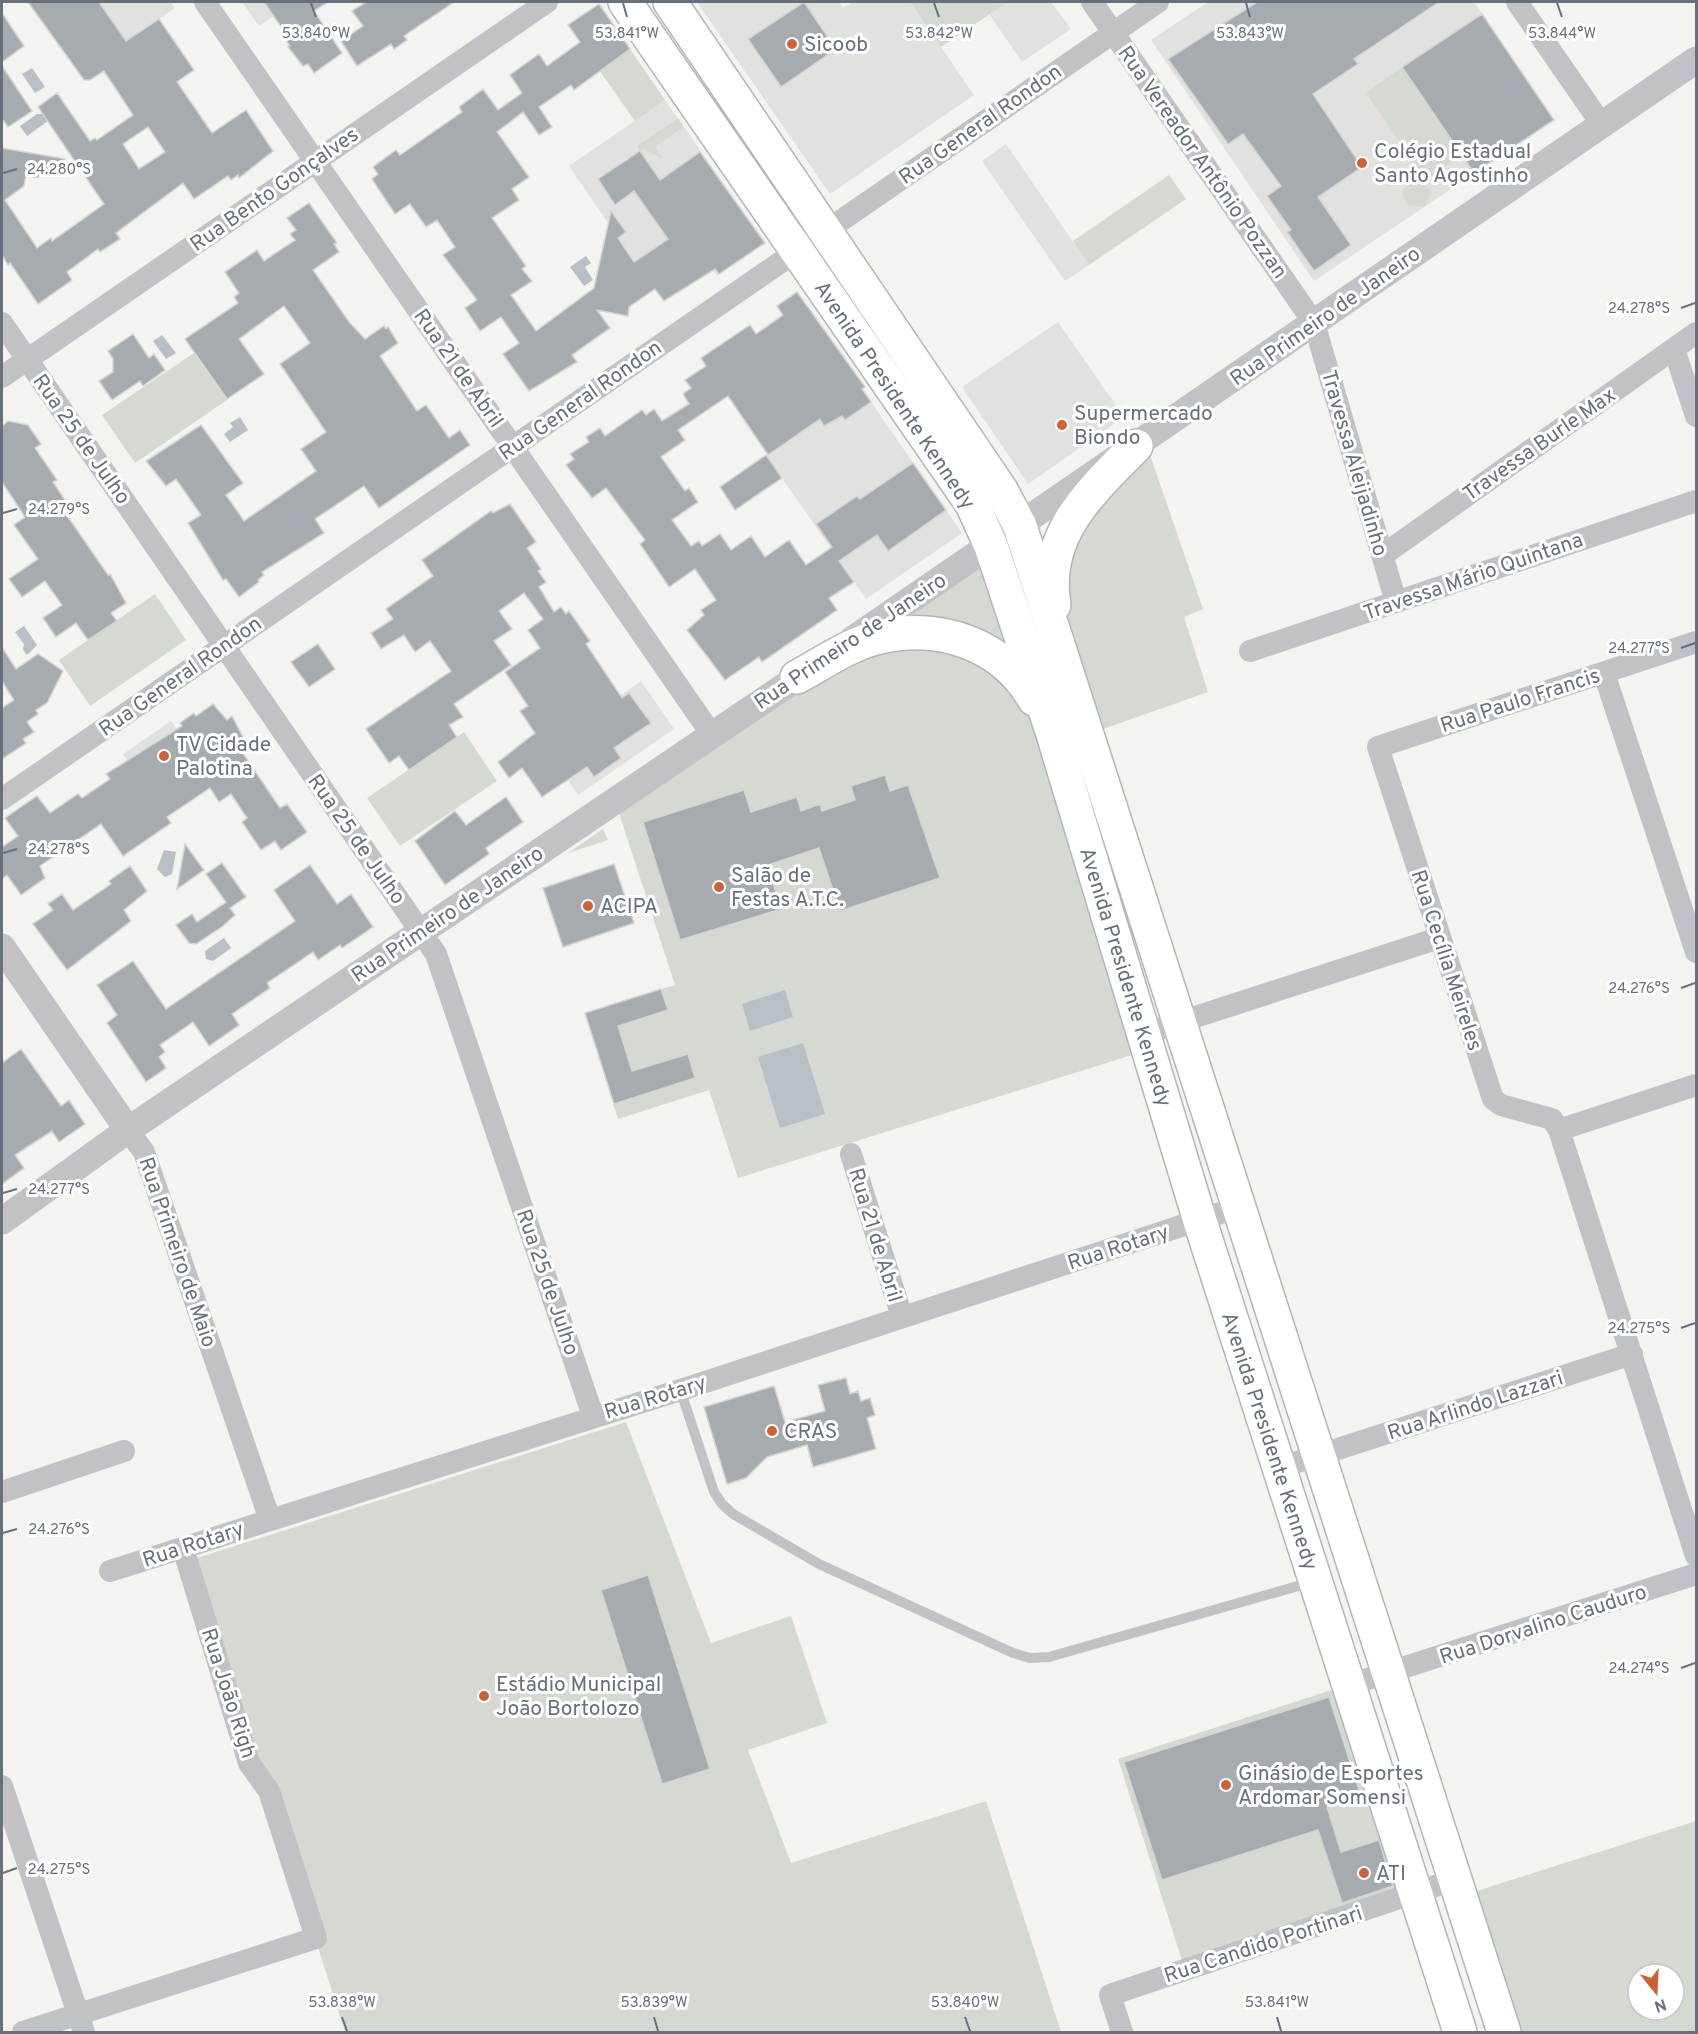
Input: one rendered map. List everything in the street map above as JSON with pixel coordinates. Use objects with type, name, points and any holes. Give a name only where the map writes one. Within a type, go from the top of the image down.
[{"type":"main road","name":"Avenida Presidente Kennedy","points":[[625,2],[972,504],[991,546],[1052,731],[1200,1221],[1461,2032]]},
{"type":"main road","name":"Avenida Presidente Kennedy","points":[[670,2],[827,230],[1001,490],[1020,526],[1504,2032]]},
{"type":"main road","points":[[1075,700],[1054,601],[1055,557],[1069,520],[1136,446]]},
{"type":"main road","points":[[797,677],[842,652],[878,637],[913,632],[941,634],[976,644],[1007,665],[1030,693],[1052,731]]},
{"type":"street","name":"Rua 21 de Abril","points":[[205,2],[712,735]]},
{"type":"street","name":"Rua Bento Gonçalves","points":[[2,377],[547,2]]},
{"type":"street","name":"Rua Vereador Antônio Pozzan","points":[[1092,2],[1314,323]]},
{"type":"street","name":"Rua General Rondon","points":[[2,799],[1158,2]]},
{"type":"street","points":[[1517,2],[1602,125]]},
{"type":"street","name":"Rua Primeiro de Janeiro","points":[[2,1221],[128,1130],[991,546],[1696,60]]},
{"type":"street","name":"Rua 25 de Julho","points":[[2,322],[436,954],[593,1416]]},
{"type":"street","name":"Travessa Aleijadinho","points":[[1314,323],[1396,602]]},
{"type":"street","name":"Travessa Burle Max","points":[[1383,555],[1696,333]]},
{"type":"street","points":[[1674,349],[1696,416]]},
{"type":"street","name":"Travessa Mário Quintana","points":[[1250,651],[1696,501]]},
{"type":"street","name":"Rua Paulo Francis","points":[[1378,747],[1696,642]]},
{"type":"street","points":[[1604,673],[1696,952]]},
{"type":"street","name":"Rua Cecília Meireles","points":[[1378,747],[1493,1099],[1500,1105],[1552,1119],[1559,1130]]},
{"type":"street","points":[[1143,1034],[1439,938]]},
{"type":"street","name":"Rua Primeiro de Maio","points":[[2,947],[144,1152],[270,1520]]},
{"type":"street","points":[[1696,1086],[1559,1130],[1696,1556]]},
{"type":"street","name":"Rua 21 de Abril","points":[[851,1154],[902,1317]]},
{"type":"street","name":"Rua Rotary","points":[[110,1571],[1239,1207]]},
{"type":"street","name":"Rua Arlindo Lazzari","points":[[1279,1468],[1632,1354]]},
{"type":"street","points":[[2,1492],[124,1451]]},
{"type":"street","name":"Rua João Righ","points":[[80,2024],[316,1938],[269,1791],[249,1763],[183,1548]]},
{"type":"street","name":"Rua Dorvalino Cauduro","points":[[1349,1685],[1696,1574]]},
{"type":"street","points":[[2,1785],[80,2024],[23,2032]]},
{"type":"street","name":"Rua Candido Portinari","points":[[1117,2031],[1110,1995],[1456,1879]]},
{"type":"lane","points":[[680,1388],[714,1492],[733,1514],[819,1564],[1013,1653],[1030,1658],[1049,1657],[1316,1581]]},
{"type":"shaded area","points":[[99,2],[171,2],[175,8],[126,42]]},
{"type":"shaded area","points":[[242,2],[294,2],[259,26]]},
{"type":"shaded area","points":[[697,2],[839,2],[843,8],[853,2],[910,2],[974,95],[830,194]]},
{"type":"shaded area","points":[[910,2],[1008,2],[941,47]]},
{"type":"shaded area","points":[[1008,2],[1051,2],[1071,29],[1022,62],[989,14]]},
{"type":"shaded area","name":"Colégio Estadual Santo Agostinho","points":[[1208,2],[1474,2],[1554,120],[1314,281],[1151,40]]},
{"type":"shaded area","points":[[630,49],[665,100],[635,121],[599,70]]},
{"type":"shaded area","points":[[1402,67],[1462,155],[1426,180],[1366,93]]},
{"type":"shaded area","points":[[32,68],[45,87],[35,93],[22,74]]},
{"type":"shaded area","points":[[665,100],[765,243],[717,276],[684,229],[635,262],[569,166]]},
{"type":"shaded area","points":[[37,114],[43,114],[48,121],[27,136],[20,126]]},
{"type":"shaded area","points":[[678,118],[684,127],[655,146],[663,159],[643,149],[640,151],[637,146]]},
{"type":"shaded area","points":[[1006,144],[1089,265],[1065,281],[982,161]]},
{"type":"shaded area","points":[[1169,175],[1186,199],[1089,265],[1073,241]]},
{"type":"shaded area","points":[[1412,183],[1422,183],[1432,193],[1424,207],[1408,206],[1402,195],[1404,189]]},
{"type":"shaded area","points":[[586,256],[591,263],[585,267],[593,280],[584,286],[570,267]]},
{"type":"shaded area","points":[[1058,322],[1124,417],[1028,484],[962,387]]},
{"type":"shaded area","points":[[162,335],[176,353],[166,359],[153,341]]},
{"type":"shaded area","points":[[194,353],[227,400],[135,463],[102,415]]},
{"type":"shaded area","points":[[862,389],[962,533],[866,599],[766,455]]},
{"type":"shaded area","points":[[240,417],[248,430],[230,442],[224,434],[233,427],[230,423]]},
{"type":"shaded area","points":[[1147,446],[1203,609],[1184,617],[1208,692],[1092,733],[1059,600],[1066,544]]},
{"type":"shaded area","points":[[986,555],[1027,676],[879,628]]},
{"type":"shaded area","points":[[155,594],[186,640],[90,706],[59,660]]},
{"type":"shaded area","points":[[24,626],[37,645],[27,655],[23,650],[24,644],[15,632]]},
{"type":"shaded area","points":[[941,634],[1030,692],[1148,1050],[738,1178],[709,1090],[618,1119],[585,1013],[675,985],[615,801],[797,677]]},
{"type":"shaded area","points":[[641,681],[674,729],[578,795],[545,748]]},
{"type":"shaded area","points":[[171,721],[204,769],[156,802],[123,754]]},
{"type":"shaded area","points":[[464,732],[497,781],[400,846],[367,798]]},
{"type":"shaded area","points":[[603,829],[608,840],[568,853]]},
{"type":"shaded area","points":[[164,850],[176,852],[172,874],[165,877],[157,869]]},
{"type":"shaded area","points":[[224,938],[231,948],[213,961],[206,959],[205,951]]},
{"type":"shaded area","points":[[785,990],[793,1017],[750,1031],[742,1004]]},
{"type":"shaded area","points":[[803,1043],[825,1114],[780,1128],[758,1057]]},
{"type":"shaded area","name":"Estádio Municipal João Bortolozo","points":[[626,1422],[711,1643],[791,1616],[827,1723],[748,1750],[791,1863],[986,1801],[1061,2032],[345,2032],[194,1559]]},
{"type":"shaded area","points":[[1341,1687],[1408,1897],[1185,1970],[1118,1759]]},
{"type":"shaded area","points":[[1696,1821],[1696,2032],[1504,2032],[1461,1896]]},
{"type":"building","points":[[28,2],[99,2],[126,41],[159,19],[194,70],[177,82],[212,133],[246,110],[273,151],[239,178],[238,175],[231,180],[228,176],[194,199],[183,183],[116,233],[120,239],[100,252],[98,249],[67,272],[72,280],[38,304],[2,255],[2,148],[65,159],[37,178],[26,175],[24,186],[5,200],[37,248],[51,238],[52,241],[104,204],[38,107],[57,93],[90,141],[95,138],[97,140],[133,115],[104,71],[90,80],[84,80]],"holes":[[[148,127],[165,152],[139,169],[123,144]]]},
{"type":"building","points":[[264,2],[328,2],[314,11],[342,53],[314,73],[308,64],[303,66],[288,47],[290,46],[283,36],[286,34]]},
{"type":"building","points":[[366,2],[454,2],[404,36],[407,40],[394,49],[391,44],[357,66],[341,41],[363,26],[352,11]]},
{"type":"building","name":"Sicoob","points":[[804,2],[836,49],[781,87],[748,39]]},
{"type":"building","points":[[1257,2],[1439,2],[1354,59],[1358,64],[1313,94],[1362,167],[1318,197],[1351,245],[1314,271],[1287,232],[1291,230],[1267,196],[1281,186],[1243,134],[1228,144],[1168,59]]},
{"type":"building","points":[[599,4],[630,49],[574,90],[571,85],[539,107],[552,127],[539,135],[523,112],[497,132],[529,177],[512,189],[519,200],[492,218],[526,266],[522,269],[532,281],[511,295],[536,331],[594,288],[611,211],[626,232],[618,238],[634,262],[668,239],[634,191],[615,205],[598,179],[640,151],[660,180],[700,152],[765,243],[719,274],[715,269],[664,301],[655,289],[629,307],[628,316],[597,310],[610,328],[572,355],[577,362],[529,391],[503,354],[519,343],[501,317],[480,331],[465,308],[477,300],[443,255],[455,247],[437,220],[426,227],[410,204],[395,214],[372,179],[378,174],[373,167],[396,150],[400,155],[462,112],[459,107],[483,89],[498,110],[522,93],[510,75],[539,54],[547,66],[580,42],[568,25]]},
{"type":"building","points":[[2,13],[24,46],[2,62]]},
{"type":"building","points":[[1482,14],[1554,120],[1474,173],[1402,67]]},
{"type":"building","points":[[2,66],[32,111],[8,127],[2,119]]},
{"type":"building","points":[[309,203],[337,243],[334,244],[339,252],[313,270],[349,322],[365,339],[384,326],[386,329],[388,327],[398,343],[380,356],[417,411],[426,405],[449,438],[460,430],[470,445],[379,508],[364,486],[315,519],[324,533],[262,572],[264,575],[258,580],[259,582],[239,597],[226,579],[223,580],[188,523],[201,515],[176,479],[166,486],[146,461],[201,425],[243,483],[226,495],[244,521],[316,471],[301,449],[326,432],[280,364],[310,343],[284,306],[239,339],[264,374],[227,399],[185,339],[238,303],[234,297],[239,293],[225,272],[257,250],[264,261],[295,240],[290,234],[296,230],[287,218]]},
{"type":"building","points":[[797,292],[865,387],[862,389],[871,402],[845,420],[842,416],[824,426],[820,419],[768,455],[728,396],[678,430],[685,440],[661,457],[685,491],[689,488],[698,502],[672,520],[691,546],[699,541],[702,546],[720,534],[731,550],[751,536],[765,557],[789,540],[806,565],[832,547],[816,524],[857,496],[860,499],[913,463],[946,510],[888,551],[877,535],[839,561],[854,582],[829,598],[837,610],[762,662],[759,657],[725,680],[687,630],[704,615],[701,610],[716,600],[695,569],[669,587],[640,544],[645,540],[606,488],[592,498],[566,465],[574,459],[570,454],[589,442],[586,437],[600,428],[605,436],[642,410],[646,415],[654,409],[662,421],[689,404],[683,394],[691,388],[685,380],[706,366],[701,358],[750,325],[756,334],[783,315],[777,306]]},
{"type":"building","points":[[133,334],[149,358],[154,354],[165,370],[143,386],[140,381],[112,400],[99,381],[113,372],[113,359],[108,351]]},
{"type":"building","points":[[8,421],[28,425],[41,444],[35,448],[57,480],[53,482],[65,500],[59,504],[108,575],[110,574],[126,603],[111,613],[117,621],[88,640],[76,623],[56,637],[43,618],[62,605],[45,581],[22,597],[9,579],[38,559],[14,525],[25,517],[2,482],[2,426]]},
{"type":"building","points":[[766,455],[782,478],[735,510],[720,487]]},
{"type":"building","points":[[510,504],[536,542],[527,548],[541,569],[538,571],[546,582],[539,587],[554,612],[561,607],[566,614],[569,611],[590,641],[586,644],[622,698],[629,693],[651,723],[614,748],[621,758],[594,777],[587,767],[542,797],[522,768],[509,778],[498,762],[535,733],[520,711],[528,706],[505,672],[540,648],[528,630],[543,619],[524,593],[499,611],[512,629],[494,641],[511,665],[454,704],[463,717],[449,725],[457,737],[409,770],[399,756],[389,763],[366,729],[451,671],[430,641],[415,652],[404,635],[381,649],[371,633],[393,619],[386,609],[433,576],[422,560],[491,511],[493,513]]},
{"type":"building","points":[[318,644],[335,669],[309,687],[291,662]]},
{"type":"building","points":[[2,647],[16,669],[38,654],[63,671],[47,703],[36,710],[38,714],[27,722],[34,732],[23,739],[26,743],[2,759],[2,708],[14,700],[2,681]]},
{"type":"building","points":[[213,704],[227,720],[232,716],[245,741],[238,746],[280,808],[287,804],[307,832],[281,850],[275,841],[261,850],[242,822],[247,818],[231,794],[219,802],[210,788],[167,817],[171,823],[123,856],[101,824],[40,866],[45,878],[21,895],[7,875],[2,879],[2,847],[18,836],[5,818],[37,796],[50,813],[78,794],[82,798],[110,779],[106,774],[182,726],[180,723],[194,713],[196,716]]},
{"type":"building","points":[[885,775],[890,791],[908,785],[940,878],[840,911],[819,848],[768,865],[781,909],[680,940],[643,822],[744,790],[751,812],[797,797],[801,811],[820,804],[822,811],[855,800],[851,786]]},
{"type":"building","points":[[506,797],[523,822],[486,848],[489,854],[445,885],[415,841],[455,811],[466,825]]},
{"type":"building","points":[[185,844],[204,870],[177,889]]},
{"type":"building","points":[[222,863],[246,897],[230,908],[235,915],[223,926],[196,944],[189,943],[176,925],[192,914],[197,922],[226,902],[206,874]]},
{"type":"building","name":"ACIPA","points":[[614,864],[634,923],[563,947],[543,888]]},
{"type":"building","points":[[310,865],[337,904],[351,894],[373,927],[342,948],[340,945],[318,960],[313,952],[267,983],[270,988],[232,1014],[239,1025],[209,1046],[193,1022],[160,1045],[165,1052],[159,1057],[166,1068],[146,1082],[107,1023],[117,1015],[97,985],[133,961],[166,1009],[295,921],[274,890]]},
{"type":"building","points":[[130,866],[147,891],[124,910],[131,921],[67,970],[33,924],[53,910],[48,904],[62,894],[73,910],[111,884],[109,881]]},
{"type":"building","points":[[661,989],[668,1010],[618,1026],[632,1071],[688,1054],[695,1078],[614,1104],[585,1013]]},
{"type":"building","points":[[21,1049],[61,1106],[69,1100],[85,1124],[59,1142],[52,1131],[15,1155],[24,1168],[2,1184],[2,1063]]},
{"type":"building","points":[[846,1378],[850,1394],[858,1391],[861,1401],[870,1398],[875,1415],[867,1418],[876,1449],[813,1467],[807,1445],[767,1457],[746,1478],[727,1484],[704,1407],[774,1386],[785,1422],[825,1411],[818,1385]]},
{"type":"building","points":[[648,1575],[710,1769],[662,1784],[601,1590]]},
{"type":"building","name":"Ginásio de Esportes Ardomar Somensi","points":[[1329,1697],[1361,1796],[1327,1807],[1341,1852],[1379,1840],[1393,1886],[1342,1903],[1318,1830],[1162,1880],[1124,1762]]},
{"type":"place","name":"Sicoob","points":[[792,44]]},
{"type":"place","name":"Colégio Estadual Santo Agostinho","points":[[1362,163]]},
{"type":"place","name":"Supermercado Biondo","points":[[1062,425]]},
{"type":"place","name":"TV Cidade Palotina","points":[[164,756]]},
{"type":"place","name":"Salão de Festas A.T.C.","points":[[719,887]]},
{"type":"place","name":"ACIPA","points":[[588,906]]},
{"type":"place","name":"CRAS","points":[[772,1431]]},
{"type":"place","name":"Estádio Municipal João Bortolozo","points":[[484,1696]]},
{"type":"place","name":"Ginásio de Esportes Ardomar Somensi","points":[[1226,1785]]},
{"type":"place","name":"ATI","points":[[1364,1873]]}]
